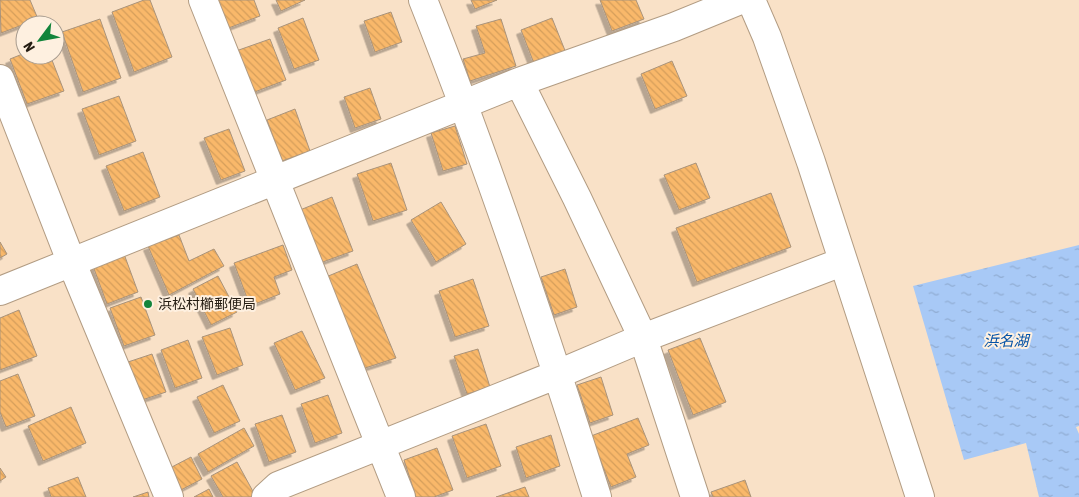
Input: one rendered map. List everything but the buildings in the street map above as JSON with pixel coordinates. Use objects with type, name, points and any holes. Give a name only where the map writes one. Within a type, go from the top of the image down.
[{"type":"street","points":[[203,0],[401,497]]},
{"type":"street","points":[[423,0],[464,104],[558,374],[597,497]]},
{"type":"street","points":[[0,291],[519,82],[674,28],[740,0]]},
{"type":"street","points":[[751,0],[768,37],[811,162],[920,497]]},
{"type":"street","points":[[0,79],[71,262],[169,497]]},
{"type":"street","points":[[519,82],[577,198],[643,338],[695,497]]},
{"type":"street","points":[[266,497],[278,486],[380,444],[558,374],[643,338],[842,262]]},
{"type":"water","name":"浜名湖","points":[[1079,245],[1079,426],[1076,427],[1079,434],[1079,497],[1039,497],[1026,443],[964,460],[913,286]]},
{"type":"place","name":"浜松村櫛郵便局","points":[[148,304]]}]
